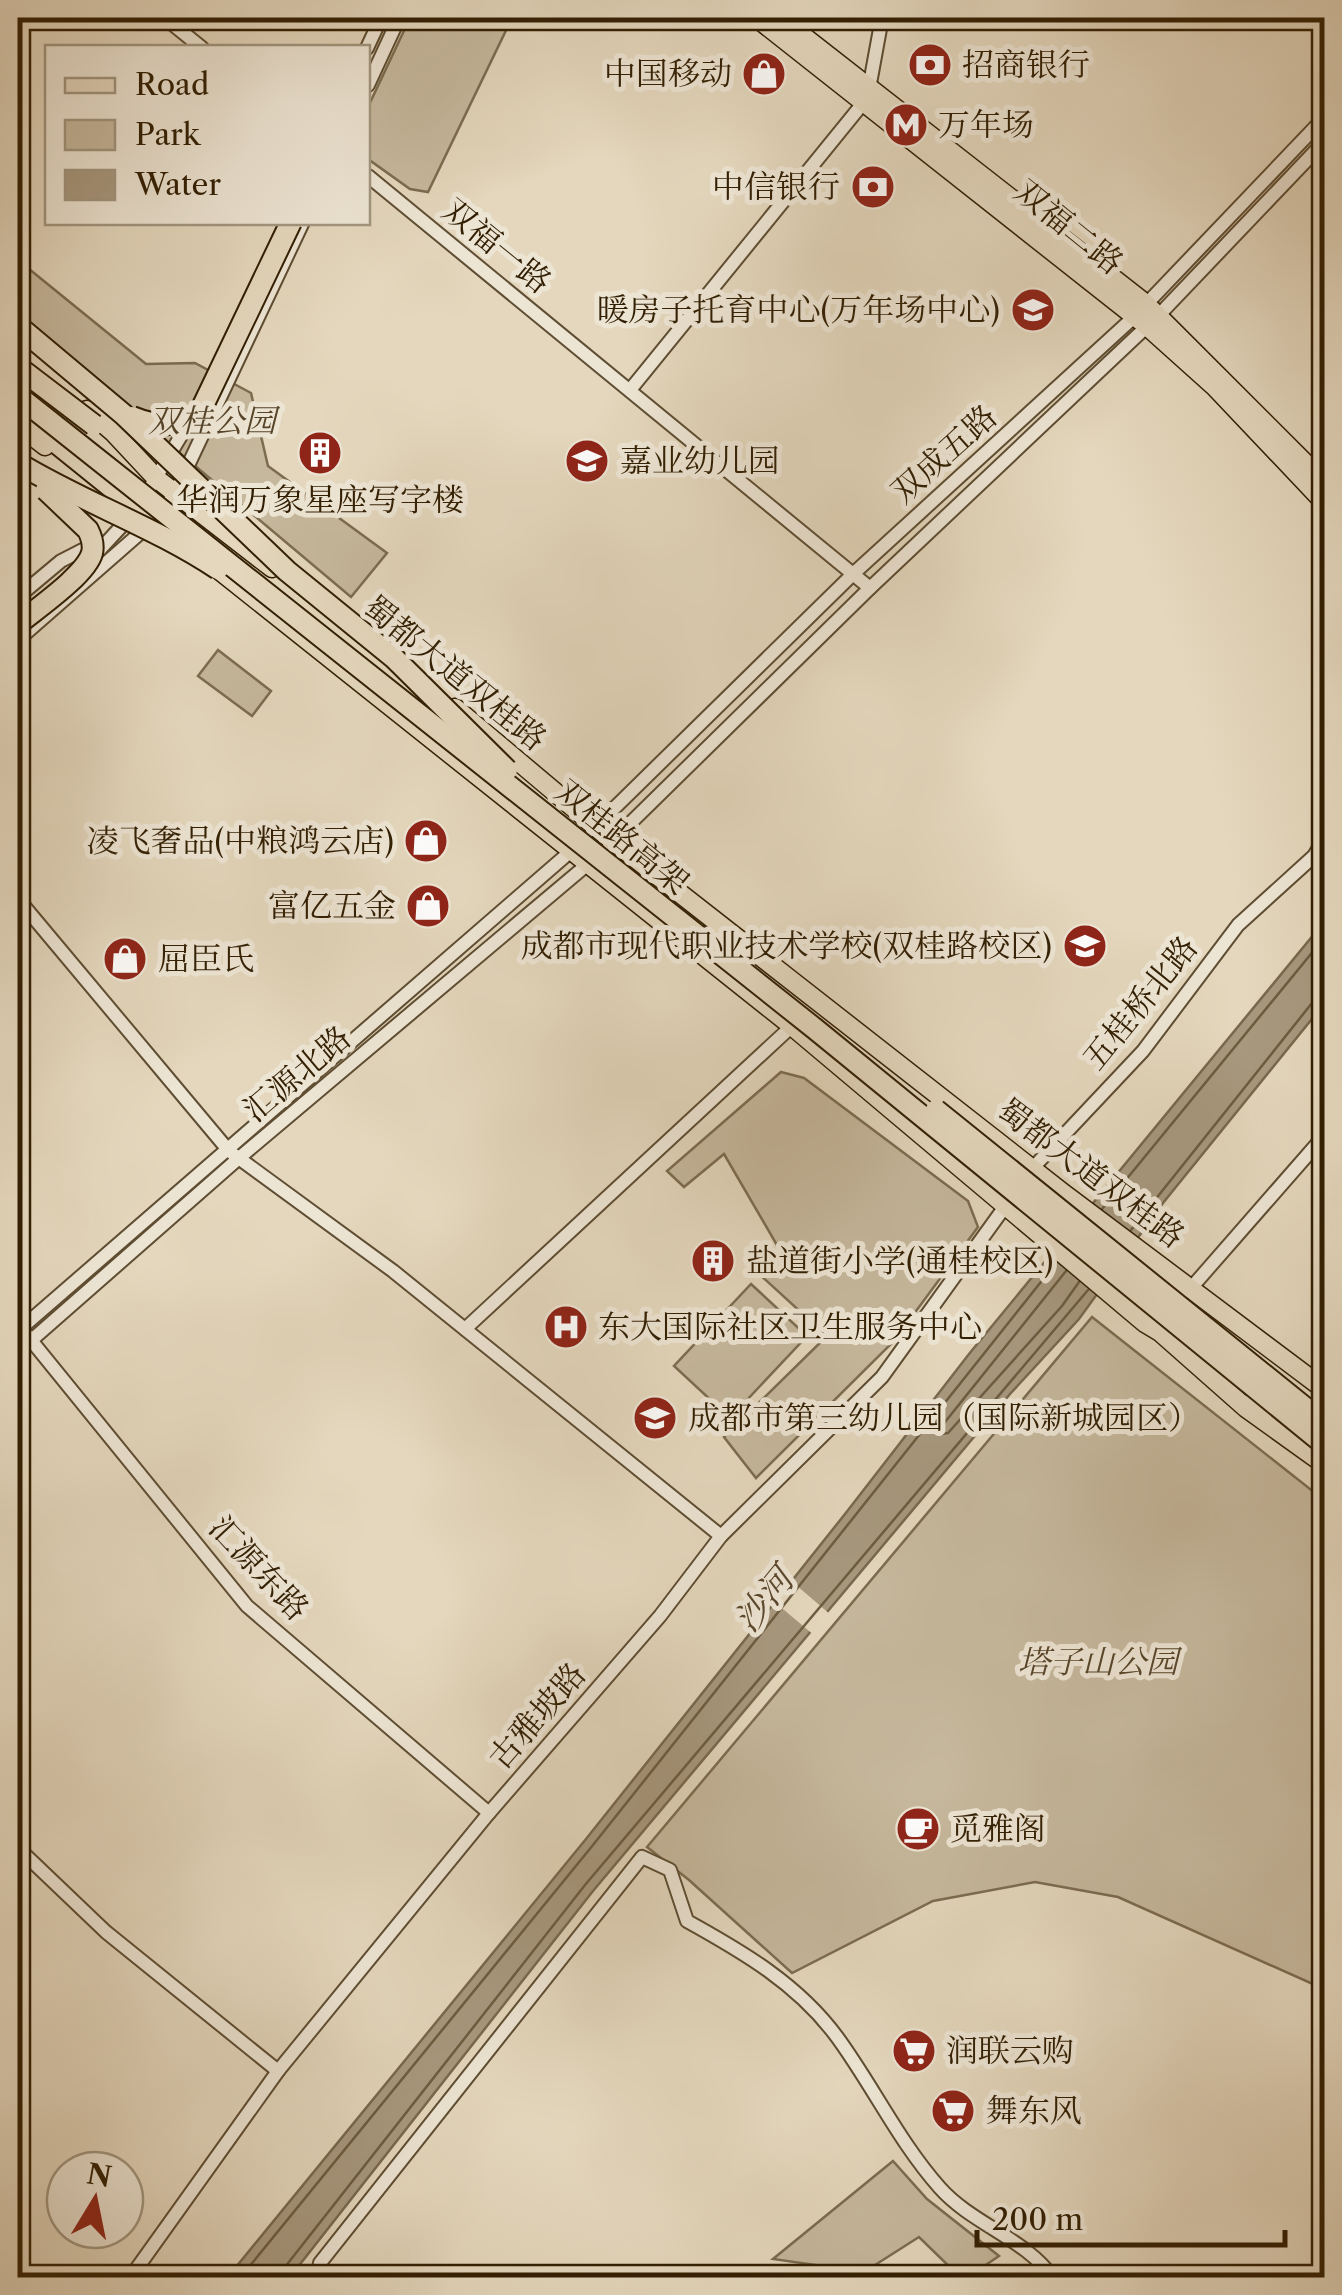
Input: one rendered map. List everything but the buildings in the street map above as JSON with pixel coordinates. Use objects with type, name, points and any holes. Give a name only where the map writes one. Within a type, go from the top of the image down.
[{"type":"highway","points":[[123,414],[158,426],[180,423],[200,412],[291,225]]},
{"type":"highway","points":[[18,326],[123,414],[286,571],[394,658],[504,775]]},
{"type":"highway","points":[[18,367],[94,425]]},
{"type":"highway","name":"双桂路高架","points":[[18,382],[814,1028],[1159,1324],[1324,1444]]},
{"type":"highway","name":"双桂路高架","points":[[18,396],[840,1033],[1324,1423]]},
{"type":"highway","points":[[18,412],[146,514]]},
{"type":"highway","points":[[18,464],[200,557],[504,775]]},
{"type":"highway","points":[[18,464],[81,520],[92,539],[92,554],[84,568],[18,624]]},
{"type":"main road","name":"双福二路","points":[[758,18],[867,95],[1147,316],[1324,482]]},
{"type":"main road","name":"双福二路","points":[[780,18],[867,95]]},
{"type":"main road","name":"双福二路","points":[[1147,316],[1324,502]]},
{"type":"main road","name":"蜀都大道双桂路","points":[[18,356],[114,433],[157,478],[474,722],[596,826],[1032,1166],[1172,1284],[1192,1287],[1324,1390]]},
{"type":"main road","name":"蜀都大道双桂路","points":[[18,425],[146,514],[792,1026],[1032,1231],[1159,1324],[1246,1408],[1324,1464]]},
{"type":"main road","points":[[94,425],[157,478]]},
{"type":"street","points":[[164,18],[198,45]]},
{"type":"street","points":[[368,45],[381,18]]},
{"type":"street","points":[[370,81],[400,18]]},
{"type":"street","points":[[630,390],[867,95],[882,18]]},
{"type":"street","name":"双成五路","points":[[596,826],[853,574],[1147,316],[1324,118]]},
{"type":"street","name":"双成五路","points":[[614,840],[1324,142]]},
{"type":"street","name":"双福一路","points":[[370,178],[870,588]]},
{"type":"street","points":[[18,640],[146,514],[157,478],[184,434],[283,225]]},
{"type":"street","points":[[18,598],[62,561],[122,529],[175,492],[301,225]]},
{"type":"street","points":[[18,616],[122,529]]},
{"type":"street","name":"汇源北路","points":[[18,1352],[596,826]]},
{"type":"street","name":"汇源北路","points":[[19,1329],[614,840]]},
{"type":"street","name":"五桂桥北路","points":[[1005,1208],[1032,1166],[1143,1050],[1238,926],[1314,856],[1324,840]]},
{"type":"street","points":[[18,899],[234,1154],[466,1329],[722,1536]]},
{"type":"street","points":[[466,1329],[792,1026]]},
{"type":"street","points":[[1159,1324],[1155,1322],[1160,1304],[1170,1295],[1192,1287],[1324,1136]]},
{"type":"street","points":[[1005,1208],[1025,1200],[1052,1210],[1147,1284],[1172,1284]]},
{"type":"street","name":"古雅坡路","points":[[130,2278],[278,2071],[489,1813],[660,1616],[722,1536],[882,1377],[1005,1208]]},
{"type":"street","name":"汇源东路","points":[[19,1329],[32,1340],[247,1606],[489,1813]]},
{"type":"street","points":[[18,1848],[106,1932],[278,2071]]},
{"type":"street","points":[[317,2278],[320,2263],[642,1857],[670,1870],[687,1921],[745,1954],[796,1992],[838,2038],[899,2136],[940,2187],[975,2219],[1034,2257],[1053,2278]]},
{"type":"green space","points":[[410,18],[512,18],[428,192],[410,189],[370,160],[370,103]]},
{"type":"green space","name":"双桂公园","points":[[18,260],[146,364],[195,363],[251,393],[268,466],[387,553],[351,597],[18,317]]},
{"type":"green space","points":[[218,650],[271,691],[252,716],[198,676]]},
{"type":"green space","points":[[781,1072],[804,1078],[968,1201],[978,1227],[894,1341],[756,1478],[724,1437],[827,1336],[758,1273],[781,1252],[724,1154],[684,1187],[667,1171]]},
{"type":"green space","points":[[751,1284],[807,1336],[730,1418],[674,1366]]},
{"type":"green space","name":"塔子山公园","points":[[1092,1317],[1324,1500],[1324,1989],[1118,1897],[1035,1882],[933,1901],[792,1973],[647,1847]]},
{"type":"green space","points":[[893,2161],[927,2199],[999,2256],[968,2277],[960,2277],[919,2237],[864,2272],[773,2259]]},
{"type":"water","points":[[1324,922],[1324,1004],[1163,1203],[1079,1319],[1010,1394],[593,1891],[290,2277],[227,2278],[586,1839],[969,1354]]},
{"type":"pier","points":[[788,1578],[832,1616],[815,1636],[771,1599]]},
{"type":"place","name":"招商银行","points":[[930,65]]},
{"type":"place","name":"中国移动","points":[[764,74]]},
{"type":"place","name":"万年场","points":[[906,125]]},
{"type":"place","name":"中信银行","points":[[873,187]]},
{"type":"place","name":"暖房子托育中心(万年场中心)","points":[[1033,310]]},
{"type":"place","name":"华润万象星座写字楼","points":[[320,453]]},
{"type":"place","name":"嘉业幼儿园","points":[[587,461]]},
{"type":"place","name":"凌飞奢品(中粮鸿云店)","points":[[426,841]]},
{"type":"place","name":"富亿五金","points":[[428,906]]},
{"type":"place","name":"成都市现代职业技术学校(双桂路校区)","points":[[1085,946]]},
{"type":"place","name":"屈臣氏","points":[[125,959]]},
{"type":"place","name":"盐道街小学(通桂校区)","points":[[713,1261]]},
{"type":"place","name":"东大国际社区卫生服务中心","points":[[566,1327]]},
{"type":"place","name":"成都市第三幼儿园（国际新城园区）","points":[[655,1418]]},
{"type":"place","name":"觅雅阁","points":[[918,1829]]},
{"type":"place","name":"润联云购","points":[[914,2051]]},
{"type":"place","name":"舞东风","points":[[953,2111]]},
{"type":"water label","name":"沙河","points":[[764,1600]]}]
